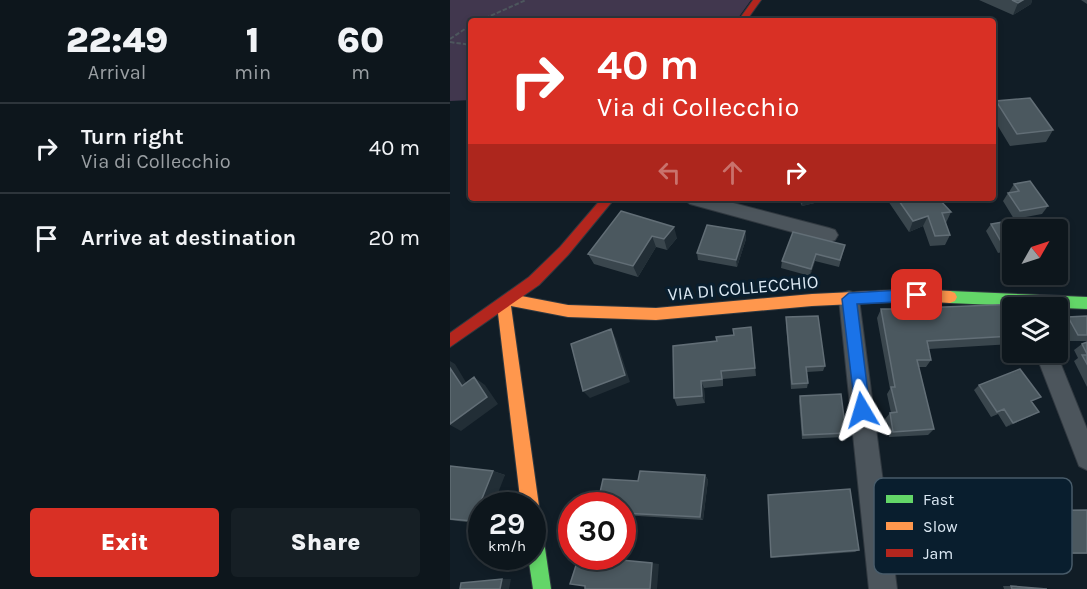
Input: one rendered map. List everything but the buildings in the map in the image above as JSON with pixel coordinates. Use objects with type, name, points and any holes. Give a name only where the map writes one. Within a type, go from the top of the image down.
[{"type":"street","points":[[744,18],[757,0]]},
{"type":"street","points":[[450,341],[507,302],[555,261],[606,201]]},
{"type":"street","points":[[701,201],[829,236]]},
{"type":"street","name":"VIA DI COLLECCHIO","points":[[507,302],[568,311],[656,314],[929,295],[1002,302]]},
{"type":"street","points":[[849,299],[874,512]]},
{"type":"street","points":[[507,302],[528,492]]},
{"type":"street","name":"VIA DI COLLECCHIO","points":[[1068,303],[1087,303]]},
{"type":"street","points":[[1049,363],[1087,458]]},
{"type":"street","points":[[539,570],[542,589]]},
{"type":"street","points":[[881,574],[883,589]]},
{"type":"path","points":[[486,18],[526,0]]},
{"type":"path","points":[[450,40],[468,27]]},
{"type":"path","points":[[450,40],[468,44]]},
{"type":"shaded area","points":[[450,0],[751,0],[738,18],[468,18],[468,100],[450,101]]},
{"type":"traffic: fast","points":[[950,297],[1087,303]]},
{"type":"traffic: fast","points":[[539,570],[542,589]]},
{"type":"traffic: slow","points":[[511,300],[568,311],[656,314],[812,300],[917,295],[950,297]]},
{"type":"traffic: slow","points":[[504,305],[528,492]]},
{"type":"traffic: jam","points":[[744,18],[757,0]]},
{"type":"traffic: jam","points":[[450,341],[534,281],[564,251],[606,201]]},
{"type":"route","points":[[862,410],[849,299],[917,295]]}]
